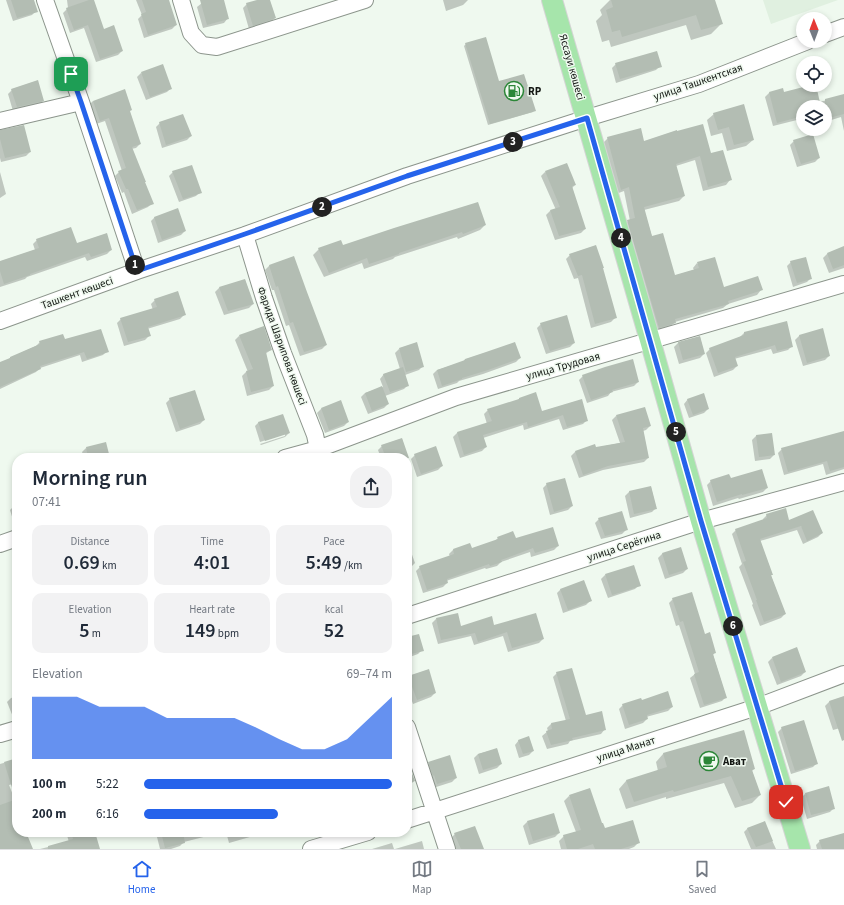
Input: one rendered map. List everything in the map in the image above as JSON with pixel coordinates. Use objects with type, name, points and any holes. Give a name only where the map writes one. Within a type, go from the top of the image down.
[{"type":"main road","name":"Яссауи көшесі","points":[[552,0],[587,118],[701,521],[800,849]]},
{"type":"street","points":[[45,0],[81,102],[137,271]]},
{"type":"street","points":[[181,0],[191,33],[202,45],[217,48],[365,0]]},
{"type":"street","points":[[832,31],[844,27]]},
{"type":"street","name":"улица Ташкентская","points":[[587,118],[699,84],[796,46]]},
{"type":"street","points":[[0,121],[81,102]]},
{"type":"street","name":"Ташкент көшесі","points":[[0,321],[407,176],[587,118]]},
{"type":"street","name":"Фарида Шарипова көшесі","points":[[245,234],[264,298],[283,353],[315,435],[319,453]]},
{"type":"street","name":"улица Трудовая","points":[[319,453],[456,397],[844,284]]},
{"type":"street","name":"улица Серёгина","points":[[412,614],[701,521],[844,482]]},
{"type":"street","points":[[0,544],[12,540]]},
{"type":"street","name":"улица Манат","points":[[412,819],[757,707],[844,674]]},
{"type":"street","points":[[0,734],[12,730]]},
{"type":"street","points":[[412,742],[446,849]]},
{"type":"street","points":[[311,849],[351,837]]},
{"type":"shaded area","points":[[763,0],[838,0],[804,12],[796,12],[796,15],[771,24]]},
{"type":"building","points":[[11,0],[34,0],[38,12],[17,18]]},
{"type":"building","points":[[89,0],[94,0],[104,29],[114,25],[123,51],[100,59],[88,25],[74,30],[66,8]]},
{"type":"building","points":[[142,0],[169,0],[177,25],[148,35],[141,14],[146,12]]},
{"type":"building","points":[[200,0],[224,0],[229,19],[207,25]]},
{"type":"building","points":[[257,0],[270,0],[276,18],[253,26],[246,3]]},
{"type":"building","points":[[611,0],[715,0],[723,24],[701,30],[696,15],[622,37],[620,30],[612,32],[606,10],[613,7]]},
{"type":"building","points":[[486,37],[499,81],[524,74],[536,111],[490,124],[465,43]]},
{"type":"building","points":[[657,51],[662,67],[620,79],[615,63]]},
{"type":"building","points":[[163,64],[172,89],[150,97],[141,72]]},
{"type":"building","points":[[38,80],[44,101],[17,107],[11,89]]},
{"type":"building","points":[[783,88],[784,92],[796,89],[796,92],[818,92],[819,100],[796,100],[796,118],[777,123],[769,92]]},
{"type":"building","points":[[125,89],[132,110],[130,111],[141,144],[132,147],[154,204],[137,210],[118,171],[126,168],[109,118],[100,121],[93,101]]},
{"type":"building","points":[[844,94],[844,114],[832,117],[832,100],[825,99]]},
{"type":"building","points":[[744,104],[754,140],[734,145],[729,127],[718,130],[713,113]]},
{"type":"building","points":[[183,114],[192,136],[166,145],[159,122]]},
{"type":"building","points":[[703,124],[711,153],[723,150],[732,180],[708,187],[700,156],[676,164],[685,196],[644,207],[652,236],[663,233],[675,275],[699,268],[697,262],[715,257],[724,287],[758,276],[763,290],[728,301],[729,304],[675,319],[676,323],[659,328],[627,220],[635,218],[629,187],[621,190],[607,137],[641,128],[644,141],[677,130]]},
{"type":"building","points":[[24,125],[31,152],[5,158],[0,139],[0,130]]},
{"type":"building","points":[[806,136],[814,136],[820,158],[801,164],[793,140]]},
{"type":"building","points":[[567,163],[576,185],[572,186],[586,229],[559,236],[550,210],[560,207],[545,171]]},
{"type":"building","points":[[192,165],[202,193],[183,199],[172,171]]},
{"type":"building","points":[[478,202],[486,225],[463,234],[462,232],[369,264],[367,258],[329,273],[318,248],[341,240],[343,245]]},
{"type":"building","points":[[178,208],[186,231],[162,240],[154,217]]},
{"type":"building","points":[[71,227],[77,243],[107,233],[112,250],[91,257],[89,253],[4,284],[0,271],[0,261],[39,248],[36,239]]},
{"type":"building","points":[[596,245],[604,268],[617,318],[595,324],[582,275],[578,276],[569,254]]},
{"type":"building","points":[[844,246],[844,265],[833,269],[827,253]]},
{"type":"building","points":[[294,256],[327,345],[304,352],[293,322],[290,323],[278,286],[276,287],[269,265]]},
{"type":"building","points":[[806,257],[812,279],[797,283],[790,261]]},
{"type":"building","points":[[245,279],[254,304],[228,311],[219,287]]},
{"type":"building","points":[[178,291],[186,315],[148,327],[151,336],[128,342],[120,318],[157,307],[154,299]]},
{"type":"building","points":[[567,315],[575,343],[550,351],[540,323]]},
{"type":"building","points":[[787,321],[793,347],[777,351],[775,345],[735,357],[738,366],[718,373],[709,348],[744,335],[744,332]]},
{"type":"building","points":[[264,326],[272,350],[266,352],[274,386],[251,392],[246,371],[253,369],[239,335]]},
{"type":"building","points":[[823,328],[830,356],[807,363],[799,335]]},
{"type":"building","points":[[101,329],[109,352],[87,359],[84,352],[40,366],[41,369],[0,387],[0,362],[40,344],[39,341],[63,334],[65,339]]},
{"type":"building","points":[[700,336],[705,354],[683,360],[678,342]]},
{"type":"building","points":[[417,342],[424,367],[406,372],[399,348]]},
{"type":"building","points":[[515,342],[521,358],[442,386],[437,370]]},
{"type":"building","points":[[633,359],[639,382],[612,390],[613,392],[591,400],[582,375]]},
{"type":"building","points":[[403,367],[409,386],[390,392],[383,374]]},
{"type":"building","points":[[382,386],[389,404],[372,411],[365,393]]},
{"type":"building","points":[[195,390],[205,420],[180,429],[169,398]]},
{"type":"building","points":[[536,392],[542,411],[582,399],[588,421],[567,427],[563,415],[528,427],[527,422],[483,435],[487,447],[464,455],[457,432],[492,421],[487,409]]},
{"type":"building","points":[[704,393],[709,409],[693,415],[687,399]]},
{"type":"building","points":[[341,400],[349,422],[329,430],[321,408]]},
{"type":"building","points":[[645,407],[651,426],[643,428],[649,458],[608,466],[583,475],[575,451],[595,444],[596,447],[625,442],[616,415]]},
{"type":"building","points":[[283,414],[290,433],[265,441],[258,422]]},
{"type":"building","points":[[844,431],[844,467],[830,471],[827,461],[788,472],[781,448]]},
{"type":"building","points":[[772,433],[775,455],[759,457],[756,435]]},
{"type":"building","points":[[402,438],[407,453],[384,453],[381,445]]},
{"type":"building","points":[[106,442],[109,453],[87,453],[86,447]]},
{"type":"building","points":[[436,446],[443,466],[421,474],[414,454]]},
{"type":"building","points":[[762,469],[768,488],[717,502],[710,480],[729,474],[731,478]]},
{"type":"building","points":[[565,478],[573,506],[554,512],[546,483]]},
{"type":"building","points":[[651,486],[657,509],[634,514],[629,491]]},
{"type":"building","points":[[786,508],[789,520],[813,510],[823,533],[807,541],[801,526],[760,539],[773,575],[771,575],[786,614],[764,622],[743,562],[746,561],[735,529],[767,518],[766,514]]},
{"type":"building","points":[[622,511],[628,530],[605,536],[598,518]]},
{"type":"building","points":[[553,527],[559,546],[535,553],[533,548],[501,560],[502,562],[490,566],[489,564],[447,579],[448,583],[427,590],[419,566],[454,554],[453,549],[470,543],[472,548],[498,539],[497,537],[513,531],[516,538]]},
{"type":"building","points":[[681,547],[688,569],[669,575],[662,553]]},
{"type":"building","points":[[634,565],[641,586],[612,595],[605,574]]},
{"type":"building","points":[[584,580],[592,601],[568,610],[560,589]]},
{"type":"building","points":[[692,592],[705,634],[710,632],[716,653],[713,654],[727,698],[704,705],[694,674],[699,672],[683,621],[680,622],[672,598]]},
{"type":"building","points":[[458,613],[461,626],[492,616],[494,625],[536,613],[544,639],[512,648],[507,632],[478,642],[475,633],[441,640],[436,618]]},
{"type":"building","points":[[419,634],[424,651],[412,654],[412,636]]},
{"type":"building","points":[[797,647],[806,672],[781,682],[772,657]]},
{"type":"building","points":[[572,668],[586,715],[602,711],[606,730],[572,738],[573,740],[551,745],[546,731],[552,729],[551,723],[570,719],[556,672]]},
{"type":"building","points":[[429,669],[436,693],[417,700],[412,687],[412,675]]},
{"type":"building","points":[[668,691],[673,707],[647,715],[648,719],[629,725],[622,704],[641,698],[642,700]]},
{"type":"building","points":[[844,696],[844,740],[842,741],[829,701]]},
{"type":"building","points":[[804,720],[818,764],[795,771],[781,727]]},
{"type":"building","name":"Ават","points":[[744,730],[755,769],[752,770],[761,795],[742,801],[731,776],[674,792],[673,790],[634,802],[626,780],[667,767],[663,753]]},
{"type":"building","points":[[529,736],[534,751],[523,754],[518,740]]},
{"type":"building","points":[[497,748],[502,764],[483,770],[478,754]]},
{"type":"building","points":[[450,755],[457,778],[437,784],[428,762]]},
{"type":"building","points":[[12,760],[12,787],[4,762]]},
{"type":"building","points":[[412,773],[415,781],[412,782]]},
{"type":"building","points":[[829,786],[835,809],[811,815],[805,793]]},
{"type":"building","points":[[590,788],[605,828],[633,820],[640,843],[621,849],[595,849],[593,844],[578,849],[567,849],[563,835],[581,830],[569,795]]},
{"type":"building","points":[[12,801],[12,837],[28,837],[33,849],[0,849],[0,805]]},
{"type":"building","points":[[554,813],[560,833],[533,841],[527,821]]},
{"type":"building","points":[[765,821],[773,841],[756,847],[747,828]]},
{"type":"building","points":[[475,826],[484,849],[461,849],[454,833]]},
{"type":"building","points":[[844,833],[844,849],[822,849],[819,840]]},
{"type":"building","points":[[72,837],[96,837],[100,849],[48,849],[48,846],[73,839]]},
{"type":"building","points":[[162,837],[184,837],[185,843],[165,848]]},
{"type":"place","name":"RP","points":[[514,91]]},
{"type":"place","name":"Ават","points":[[709,761]]},
{"type":"route","points":[[71,74],[137,271],[407,176],[587,118],[701,521],[786,802]]}]
